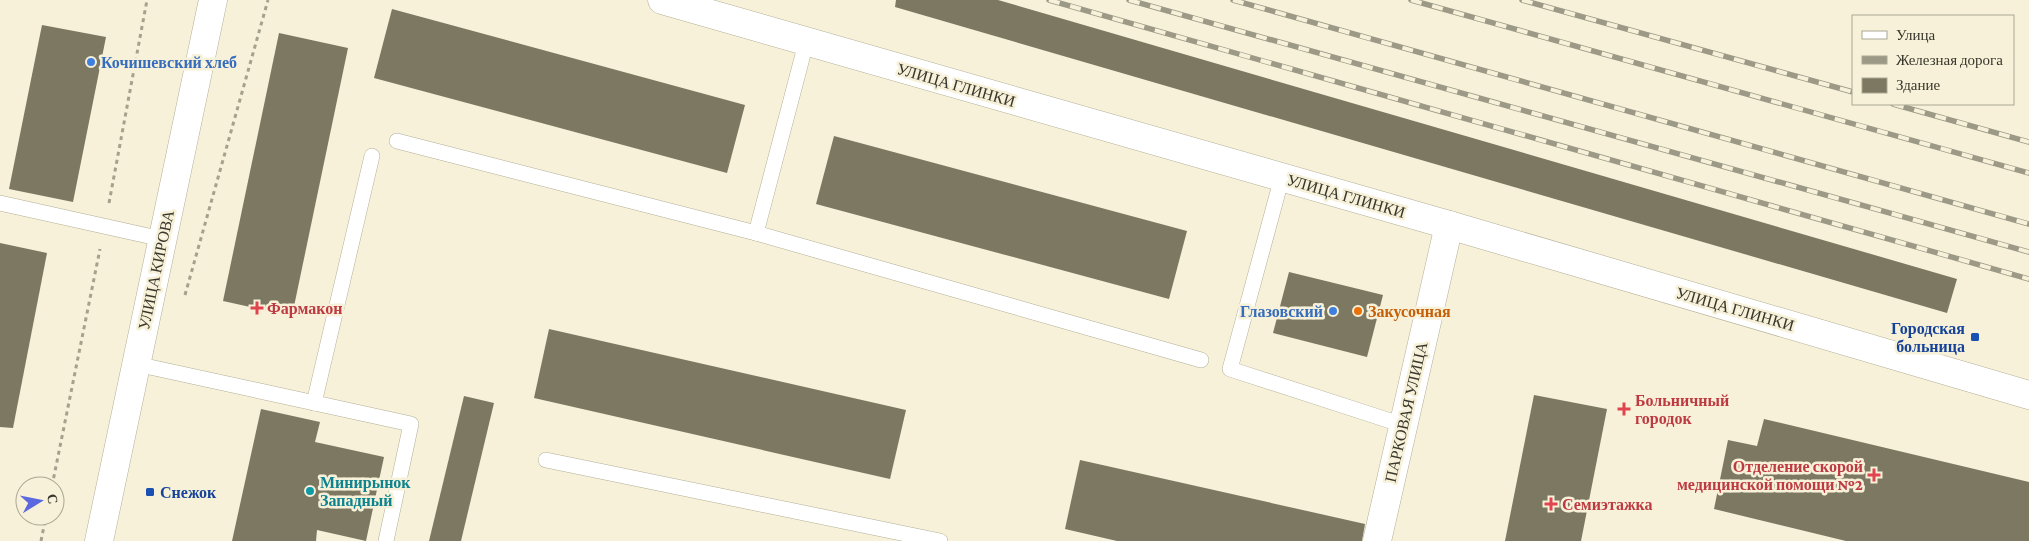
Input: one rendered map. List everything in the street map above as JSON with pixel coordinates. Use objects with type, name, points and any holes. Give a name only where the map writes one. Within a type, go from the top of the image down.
[{"type":"street","name":"УЛИЦА КИРОВА","points":[[99,541],[213,0]]},
{"type":"street","name":"УЛИЦА ГЛИНКИ","points":[[662,0],[806,43],[1449,225],[2029,395]]},
{"type":"street","name":"ПАРКОВАЯ УЛИЦА","points":[[1377,541],[1449,225]]},
{"type":"lane","points":[[756,233],[806,43]]},
{"type":"lane","points":[[397,141],[756,233],[1201,360]]},
{"type":"lane","points":[[314,403],[372,156]]},
{"type":"lane","points":[[1282,177],[1230,370],[1403,425]]},
{"type":"lane","points":[[0,203],[162,239]]},
{"type":"lane","points":[[136,364],[411,424],[386,541]]},
{"type":"lane","points":[[546,460],[940,541]]},
{"type":"path","points":[[182,304],[268,0]]},
{"type":"path","points":[[41,541],[44,526]]},
{"type":"building","points":[[896,0],[998,0],[1957,279],[1947,313],[895,7]]},
{"type":"building","points":[[392,9],[745,105],[727,173],[374,78]]},
{"type":"building","points":[[42,25],[106,37],[73,202],[9,189]]},
{"type":"building","points":[[279,33],[348,48],[292,316],[223,301]]},
{"type":"building","points":[[834,136],[1187,231],[1169,299],[816,204]]},
{"type":"building","points":[[0,243],[47,253],[13,428],[0,427]]},
{"type":"building","points":[[1289,272],[1383,295],[1367,357],[1273,333]]},
{"type":"building","points":[[549,329],[906,410],[890,479],[534,398]]},
{"type":"building","name":"Семиэтажка","points":[[1534,395],[1607,409],[1581,541],[1505,541]]},
{"type":"building","points":[[464,396],[494,403],[461,541],[429,541]]},
{"type":"building","name":"Минирынок Западный","points":[[261,409],[320,422],[315,442],[384,457],[366,541],[317,530],[316,541],[232,541]]},
{"type":"building","name":"Отделение скорой медицинской помощи №2","points":[[1764,419],[2029,482],[2029,541],[1846,541],[1714,509],[1728,440],[1757,446]]},
{"type":"building","points":[[1080,460],[1365,524],[1362,541],[1117,541],[1065,529]]},
{"type":"railway","points":[[1049,0],[2029,279]]},
{"type":"railway","points":[[1129,0],[2029,252]]},
{"type":"railway","points":[[1233,0],[2029,224]]},
{"type":"railway","points":[[1411,0],[2029,173]]},
{"type":"railway","points":[[1522,0],[1852,92]]},
{"type":"railway","points":[[1897,105],[2029,142]]},
{"type":"place","name":"Кочишевский хлеб","points":[[91,62]]},
{"type":"place","name":"Фармакон","points":[[257,308]]},
{"type":"place","name":"Глазовский","points":[[1333,311]]},
{"type":"place","name":"Закусочная","points":[[1358,311]]},
{"type":"place","name":"Городская больница","points":[[1975,337]]},
{"type":"place","name":"Больничный городок","points":[[1624,409]]},
{"type":"place","name":"Отделение скорой медицинской помощи №2","points":[[1874,475]]},
{"type":"place","name":"Минирынок Западный","points":[[310,491]]},
{"type":"place","name":"Снежок","points":[[150,492]]},
{"type":"place","name":"Семиэтажка","points":[[1551,504]]}]
